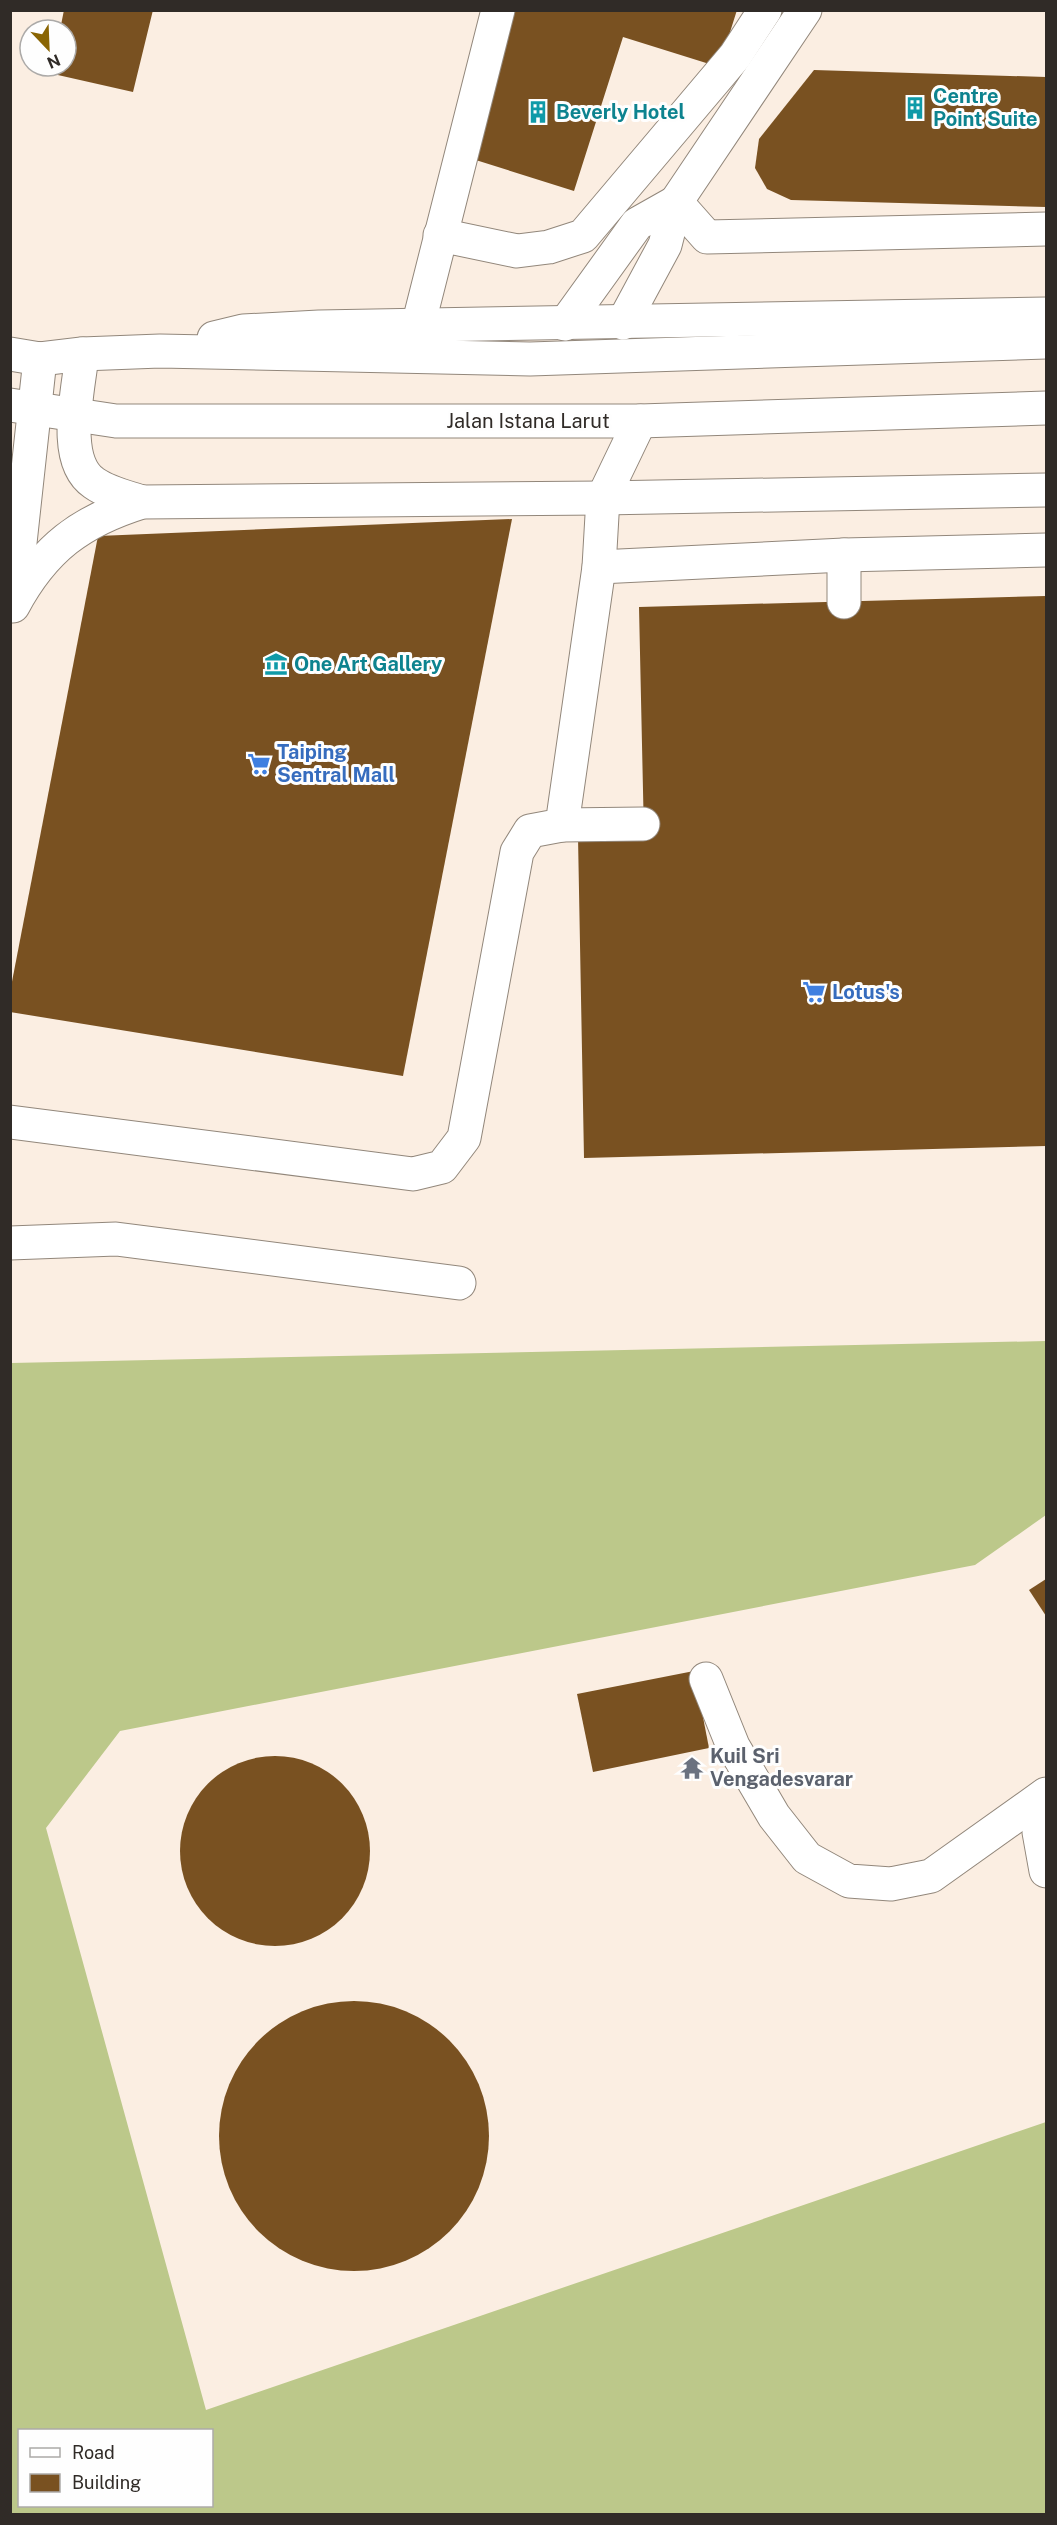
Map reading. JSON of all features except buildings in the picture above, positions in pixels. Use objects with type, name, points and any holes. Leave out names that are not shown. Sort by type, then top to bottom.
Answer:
[{"type":"main road","points":[[418,326],[498,10]]},
{"type":"main road","points":[[440,235],[517,251],[549,247],[583,236],[735,56],[765,10]]},
{"type":"main road","points":[[623,322],[665,245],[676,202],[805,10]]},
{"type":"main road","points":[[676,202],[707,237],[1047,229]]},
{"type":"main road","points":[[565,324],[637,224],[676,202]]},
{"type":"main road","points":[[160,351],[243,331],[1047,314]]},
{"type":"main road","points":[[12,613],[25,357],[160,351],[530,359],[1047,342]]},
{"type":"main road","points":[[82,354],[73,442],[75,459],[92,482],[142,502]]},
{"type":"main road","name":"Jalan Istana Larut","points":[[22,407],[116,422],[640,421],[1047,408]]},
{"type":"main road","points":[[562,825],[599,567],[603,498],[640,421]]},
{"type":"main road","points":[[12,613],[30,575],[55,548],[77,530],[109,512],[142,502],[603,498],[1047,490]]},
{"type":"main road","points":[[599,567],[844,555],[1047,550]]},
{"type":"main road","points":[[844,555],[844,602]]},
{"type":"main road","points":[[10,1122],[413,1174],[442,1167],[464,1138],[516,852],[530,831],[562,825],[644,824]]},
{"type":"main road","points":[[10,1243],[116,1239],[459,1283]]},
{"type":"main road","points":[[706,1679],[746,1773],[774,1816],[807,1858],[849,1881],[891,1884],[931,1876],[1046,1795]]},
{"type":"main road","points":[[1046,1795],[1039,1832],[1047,1871]]},
{"type":"green space","points":[[1046,1341],[1046,1515],[975,1565],[120,1731],[46,1828],[206,2410],[1046,2122],[1046,2514],[11,2514],[11,1363]]},
{"type":"place","name":"Centre Point Suite","points":[[915,108]]},
{"type":"place","name":"Beverly Hotel","points":[[538,112]]},
{"type":"place","name":"One Art Gallery","points":[[276,664]]},
{"type":"place","name":"Taiping Sentral Mall","points":[[259,764]]},
{"type":"place","name":"Lotus's","points":[[814,992]]},
{"type":"place","name":"Kuil Sri Vengadesvarar","points":[[692,1768]]}]
